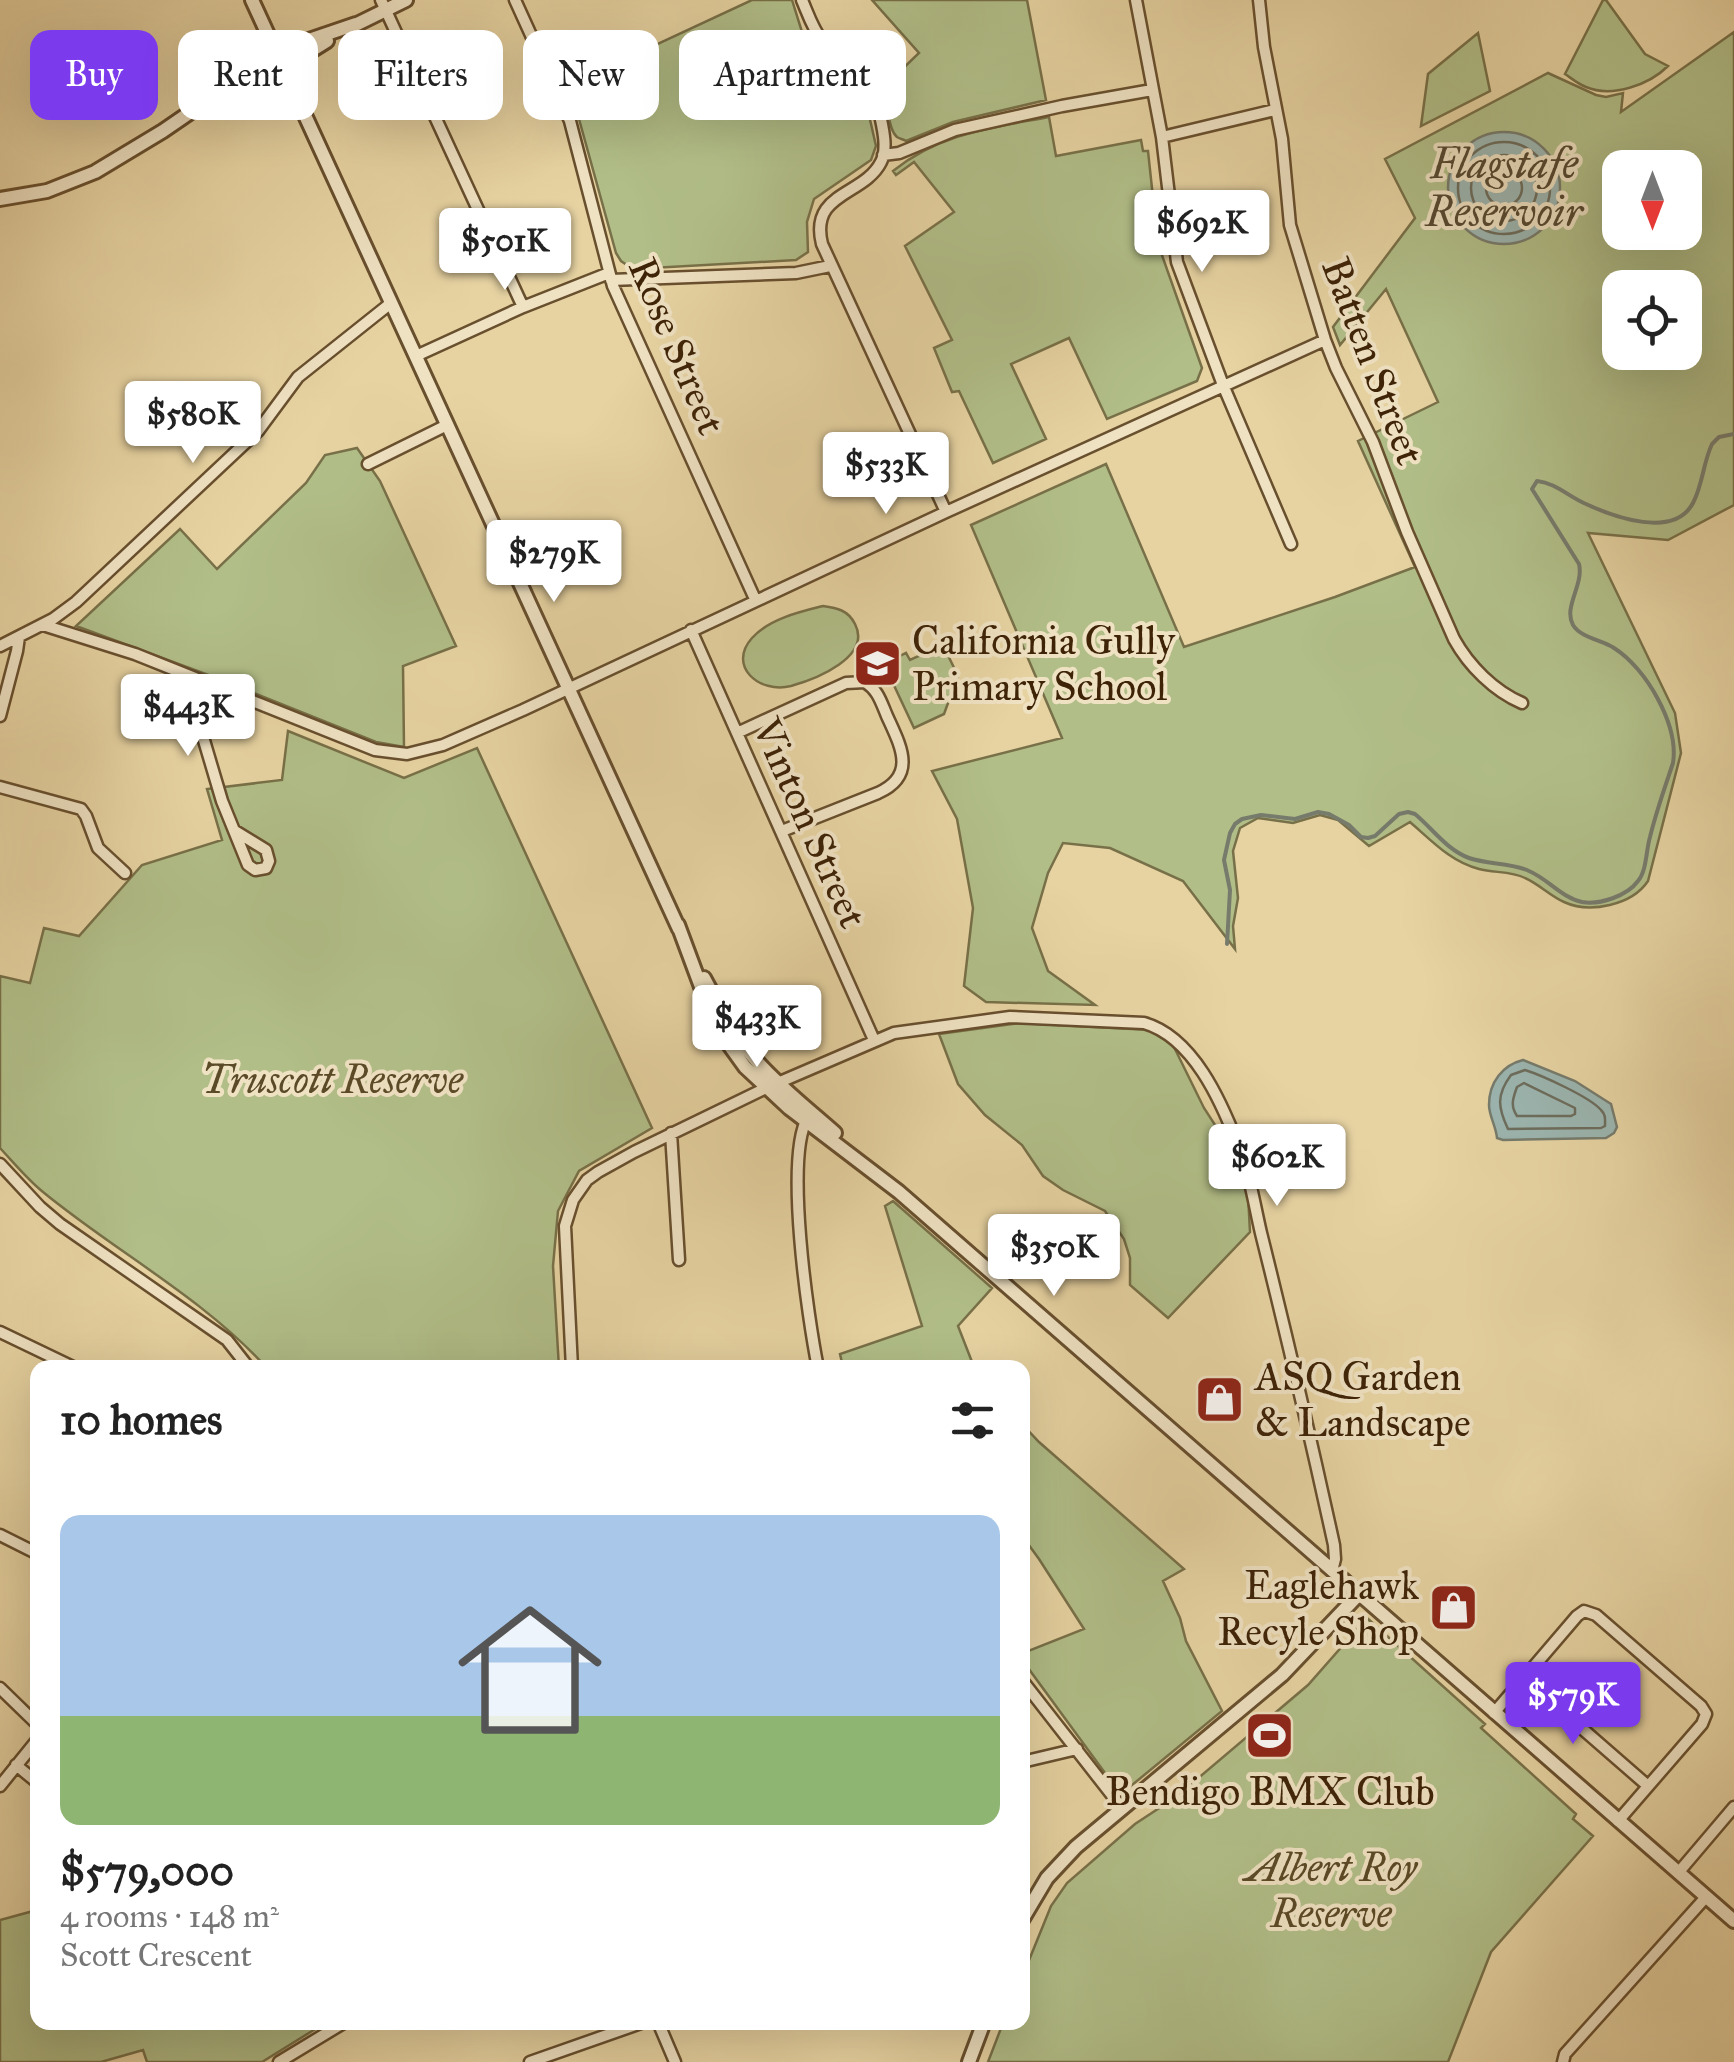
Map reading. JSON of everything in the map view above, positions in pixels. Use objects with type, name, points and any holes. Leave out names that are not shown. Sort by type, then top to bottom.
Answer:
[{"type":"street","points":[[252,0],[266,30]]},
{"type":"street","points":[[318,47],[384,5],[406,0]]},
{"type":"street","name":"Rose Street","points":[[515,0],[570,121],[610,277],[755,599]]},
{"type":"street","points":[[802,0],[819,38],[854,72],[875,101],[883,130],[883,155],[875,170],[832,202],[822,216],[820,239],[946,512]]},
{"type":"street","points":[[1136,0],[1162,137],[1177,262],[1291,544]]},
{"type":"street","name":"Batten Street","points":[[1259,0],[1282,139],[1290,225],[1325,340],[1373,442],[1454,640],[1492,684],[1522,703]]},
{"type":"street","points":[[384,5],[523,307]]},
{"type":"street","points":[[318,37],[356,24]]},
{"type":"street","points":[[883,155],[899,153],[972,126],[1152,90]]},
{"type":"street","points":[[1162,137],[1275,110]]},
{"type":"street","points":[[0,200],[47,190],[95,172],[178,120]]},
{"type":"street","points":[[308,120],[678,925],[715,1022],[735,1054],[900,1192],[1734,1921]]},
{"type":"street","points":[[416,356],[523,307],[610,277],[796,273],[830,266]]},
{"type":"street","points":[[0,646],[64,612],[95,586],[242,447],[298,378],[391,303]]},
{"type":"street","points":[[43,625],[121,649],[375,750],[417,753],[443,745],[1325,340]]},
{"type":"street","points":[[368,464],[447,425]]},
{"type":"street","name":"Vinton Street","points":[[691,630],[874,1040]]},
{"type":"street","points":[[0,716],[18,651],[18,637]]},
{"type":"street","points":[[196,678],[193,693],[198,721],[235,831]]},
{"type":"street","points":[[737,733],[852,682],[865,682],[877,693],[903,754],[895,781],[878,793],[782,831]]},
{"type":"street","points":[[0,787],[81,809],[98,848],[125,873]]},
{"type":"street","points":[[571,1360],[565,1226],[573,1200],[598,1172],[772,1085],[874,1040],[910,1030],[1010,1017],[1156,1026],[1178,1041],[1200,1070],[1246,1168],[1326,1507],[1335,1555],[1332,1570]]},
{"type":"street","points":[[808,1116],[799,1148],[798,1190],[817,1360]]},
{"type":"street","points":[[671,1133],[678,1260]]},
{"type":"street","points":[[0,1164],[60,1224],[226,1340],[242,1360]]},
{"type":"street","points":[[0,1332],[58,1360]]},
{"type":"street","points":[[0,1536],[30,1550]]},
{"type":"street","points":[[1030,1905],[1060,1863],[1282,1675],[1359,1594]]},
{"type":"street","points":[[1494,1713],[1578,1616],[1588,1611],[1702,1706],[1706,1714],[1702,1724],[1618,1821]]},
{"type":"street","points":[[1524,1678],[1648,1786]]},
{"type":"street","points":[[0,1688],[30,1717]]},
{"type":"street","points":[[1030,1690],[1122,1808]]},
{"type":"street","points":[[0,1786],[30,1749]]},
{"type":"street","points":[[1030,1760],[1077,1749]]},
{"type":"street","points":[[16,1766],[30,1777]]},
{"type":"street","points":[[1678,1873],[1734,1808]]},
{"type":"street","points":[[1562,2062],[1706,1897]]},
{"type":"street","points":[[279,2062],[332,2030]]},
{"type":"street","points":[[530,2062],[621,2030]]},
{"type":"street","points":[[661,2030],[675,2062]]},
{"type":"street","points":[[969,2062],[981,2030]]},
{"type":"green space","points":[[752,0],[792,0],[801,30],[687,30]]},
{"type":"green space","points":[[872,0],[1027,0],[1046,100],[953,122],[906,141],[898,138],[889,120],[906,120],[906,66],[919,53],[906,38],[906,30],[899,30]]},
{"type":"green space","points":[[1603,0],[1645,54],[1668,66],[1641,84],[1607,91],[1586,87],[1565,74]]},
{"type":"green space","points":[[1734,32],[1734,505],[1668,540],[1588,533],[1675,713],[1681,753],[1648,881],[1632,896],[1610,905],[1574,906],[1520,876],[1479,869],[1460,861],[1410,822],[1369,846],[1338,820],[1320,815],[1293,823],[1258,818],[1240,828],[1233,851],[1238,898],[1233,926],[1235,949],[1183,881],[1110,848],[1063,843],[1048,873],[1032,928],[1048,971],[1095,1005],[986,1002],[964,986],[973,908],[957,819],[932,771],[1062,738],[971,525],[1106,464],[1184,647],[1415,567],[1358,441],[1438,402],[1386,289],[1340,345],[1333,327],[1415,218],[1385,159],[1548,73],[1596,95],[1623,93],[1621,112]]},
{"type":"green space","points":[[1478,33],[1490,91],[1421,126],[1428,74]]},
{"type":"green space","points":[[679,34],[679,120],[870,120],[876,146],[871,160],[814,199],[807,222],[808,252],[796,260],[633,269],[621,261],[579,120],[659,120],[659,43]]},
{"type":"green space","points":[[1049,117],[1056,156],[1141,140],[1143,151],[1148,151],[1158,244],[1202,368],[1197,381],[1107,419],[1069,338],[1011,364],[1046,439],[993,463],[959,391],[952,392],[934,348],[952,340],[905,246],[954,212],[914,162],[896,175],[893,171],[948,140]]},
{"type":"green space","points":[[357,448],[380,481],[456,646],[403,666],[404,747],[376,742],[76,626],[180,529],[217,569],[306,483],[325,455]]},
{"type":"green space","points":[[823,606],[842,610],[855,624],[856,647],[849,656],[827,672],[791,686],[768,686],[750,676],[743,658],[745,648],[759,631],[776,621]]},
{"type":"green space","points":[[943,645],[958,676],[944,714],[914,728],[884,664],[906,653],[910,660]]},
{"type":"green space","name":"Truscott Reserve","points":[[288,731],[404,778],[477,748],[652,1128],[579,1171],[558,1211],[553,1266],[559,1360],[259,1360],[187,1297],[43,1192],[0,1148],[0,976],[30,983],[44,928],[79,936],[142,865],[222,840],[207,789],[282,780]]},
{"type":"green space","points":[[1019,1023],[1151,1030],[1173,1045],[1204,1108],[1237,1159],[1248,1195],[1250,1232],[1168,1318],[1130,1285],[1130,1258],[1124,1239],[1105,1211],[1043,1176],[1022,1145],[985,1115],[958,1084],[939,1034]]},
{"type":"green space","points":[[893,1201],[992,1288],[958,1326],[971,1360],[841,1360],[840,1354],[922,1326],[885,1206]]},
{"type":"green space","points":[[1030,1432],[1184,1569],[1163,1581],[1186,1641],[1222,1711],[1126,1790],[1116,1788],[1030,1671],[1030,1650],[1084,1629],[1030,1547]]},
{"type":"green space","name":"Albert Roy Reserve","points":[[1367,1618],[1485,1724],[1481,1728],[1576,1814],[1573,1819],[1593,1836],[1491,1952],[1448,2062],[988,2062],[1000,2030],[1030,2030],[1030,1958],[1051,1906],[1067,1883],[1308,1685]]},
{"type":"green space","points":[[30,1912],[30,2030],[314,2030],[262,2062],[147,2062],[143,2050],[101,2062],[0,2062],[0,1920]]},
{"type":"water","name":"Flagstafe Reservoir","points":[[1504,132],[1525,136],[1544,148],[1556,167],[1560,188],[1556,209],[1544,228],[1525,240],[1504,244],[1483,240],[1464,228],[1452,209],[1448,188],[1452,167],[1464,148],[1483,136]]},
{"type":"water","points":[[1523,1060],[1575,1081],[1611,1104],[1617,1127],[1614,1133],[1606,1138],[1497,1138],[1489,1109],[1494,1082],[1503,1070]]},
{"type":"waterway","points":[[1227,944],[1230,890],[1224,860],[1230,833],[1242,819],[1261,815],[1295,819],[1318,812],[1329,814],[1368,838],[1399,814],[1408,812],[1461,854],[1529,871],[1582,902],[1605,901],[1638,881],[1673,763],[1671,732],[1658,699],[1638,669],[1614,648],[1581,633],[1573,625],[1570,611],[1579,580],[1579,564],[1532,489],[1537,481],[1544,482],[1627,519],[1658,523],[1672,520],[1693,503],[1712,444],[1719,437],[1734,434]]},
{"type":"place","name":"California Gully Primary School","points":[[877,663]]},
{"type":"place","name":"ASQ Garden & Landscape","points":[[1220,1399]]},
{"type":"place","name":"Eaglehawk Recyle Shop","points":[[1454,1608]]},
{"type":"place","name":"Bendigo BMX Club","points":[[1270,1736]]}]
